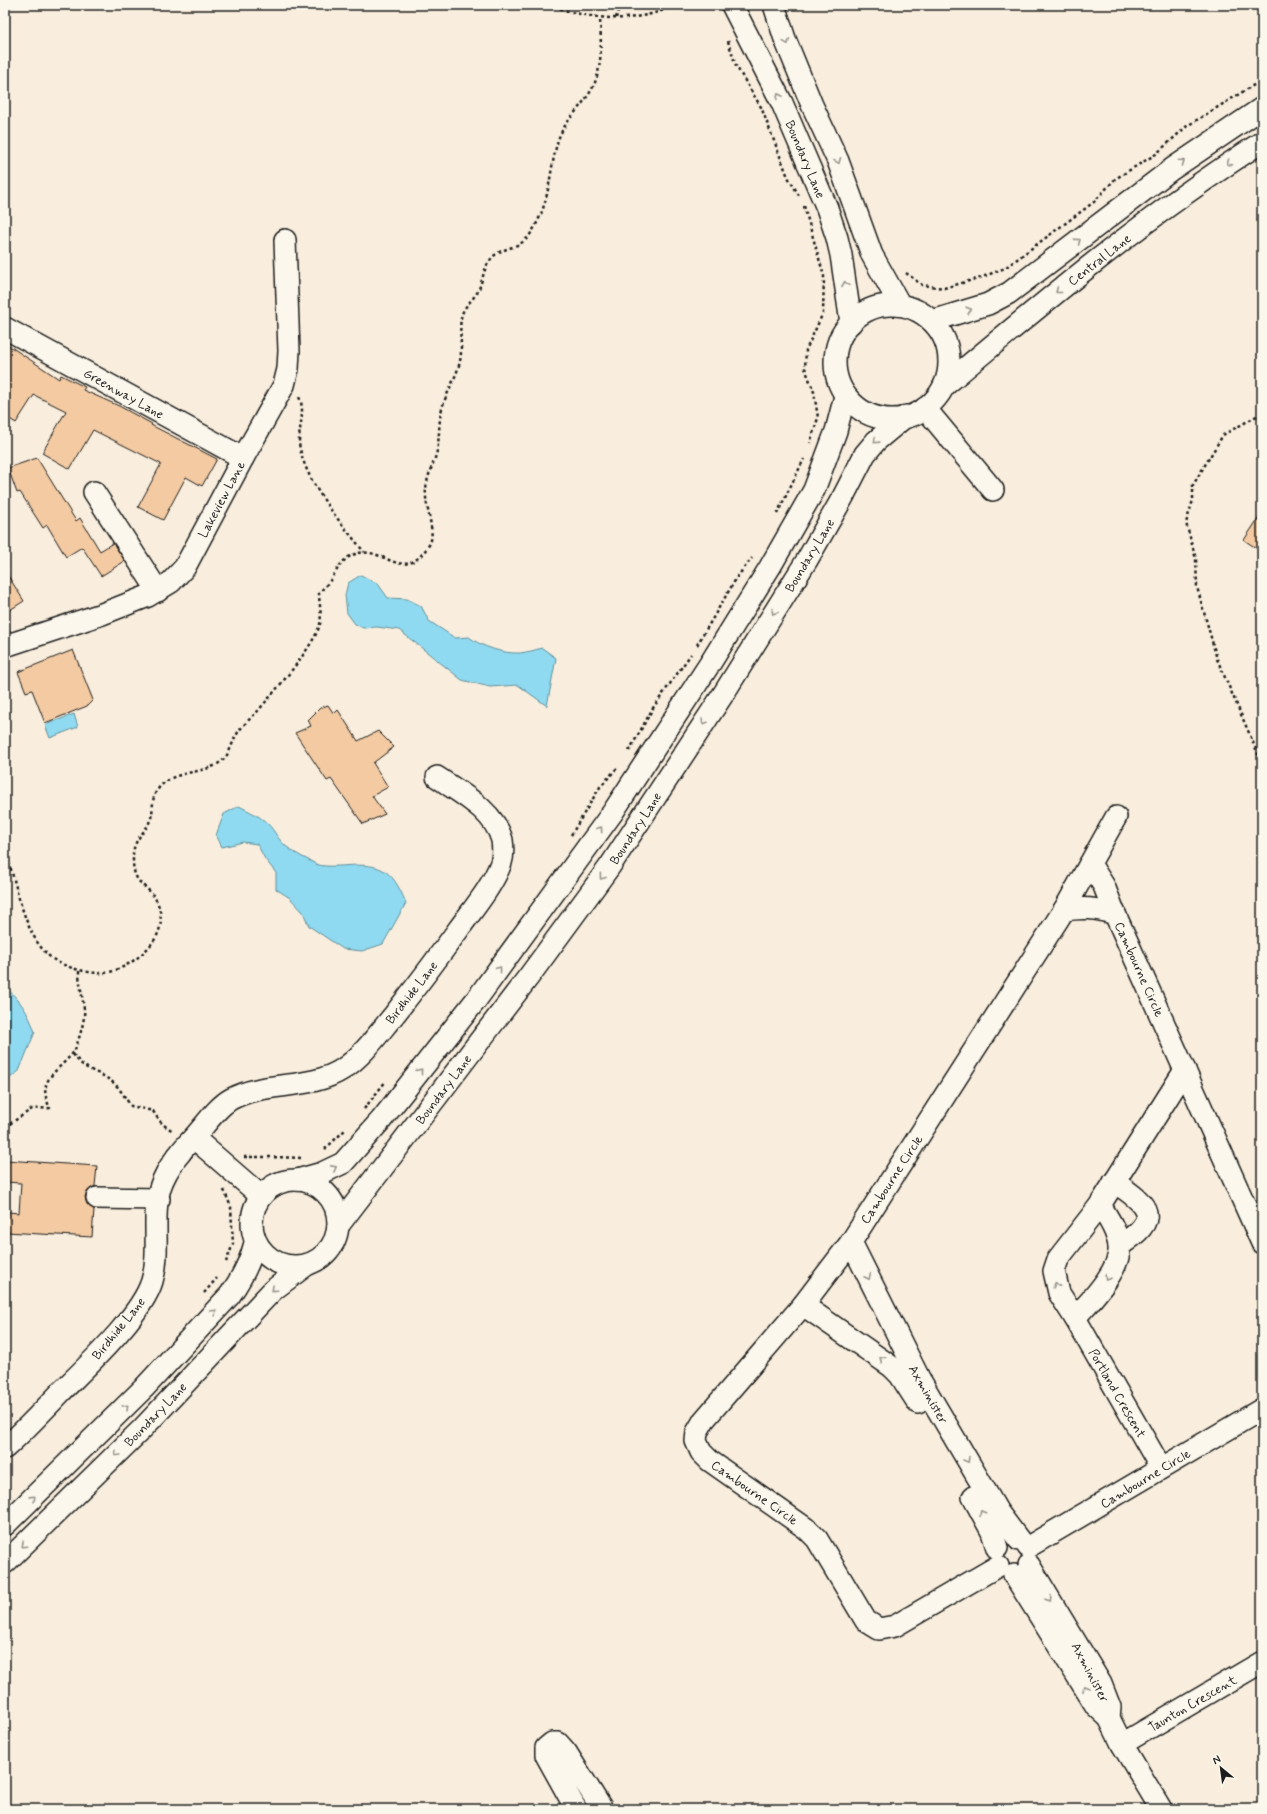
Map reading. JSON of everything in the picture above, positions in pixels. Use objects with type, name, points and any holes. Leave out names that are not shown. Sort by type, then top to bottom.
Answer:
[{"type":"street","name":"Boundary Lane","points":[[732,5],[782,103],[827,208],[839,244],[851,322]]},
{"type":"street","name":"Boundary Lane","points":[[774,5],[785,39],[812,105],[838,161],[872,255],[900,305]]},
{"type":"street","name":"Central Lane","points":[[932,320],[988,304],[1009,293],[1172,169],[1262,108]]},
{"type":"street","name":"Central Lane","points":[[944,386],[1047,300],[1143,225],[1262,142]]},
{"type":"street","name":"Lakeview Lane","points":[[5,646],[102,614],[158,590],[171,582],[185,568],[243,458],[284,385],[288,369],[289,351],[285,240]]},
{"type":"street","points":[[900,305],[917,310],[932,320],[942,334],[948,351],[949,369],[944,386],[932,402],[916,414],[897,419],[877,417],[859,409],[845,396],[837,378],[835,358],[839,339],[851,322],[865,312],[882,306],[900,305]]},
{"type":"street","name":"Greenway Lane","points":[[5,328],[243,458]]},
{"type":"street","name":"Boundary Lane","points":[[297,1180],[322,1174],[343,1163],[382,1119],[476,1000],[604,824],[711,662],[770,567],[814,490],[836,430],[845,396]]},
{"type":"street","points":[[925,408],[993,490]]},
{"type":"street","name":"Boundary Lane","points":[[338,1226],[530,975],[610,866],[724,693],[807,560],[843,497],[865,454],[876,441],[906,416]]},
{"type":"street","points":[[94,492],[158,590]]},
{"type":"street","name":"Birdhide Lane","points":[[5,1448],[108,1342],[133,1314],[145,1297],[155,1270],[159,1199],[163,1179],[180,1153],[218,1109],[233,1098],[258,1090],[307,1084],[324,1078],[342,1069],[359,1056],[409,996],[480,899],[502,861],[502,840],[496,825],[488,815],[437,776]]},
{"type":"street","points":[[1064,910],[1116,817]]},
{"type":"street","points":[[1090,864],[1104,886],[1115,914]]},
{"type":"street","name":"Cambourne Circle","points":[[1262,1243],[1115,914],[1098,909],[1082,907],[1064,910],[851,1242],[803,1305],[704,1420],[697,1432],[696,1441],[701,1452],[710,1461],[807,1529],[826,1553],[866,1621],[879,1629],[895,1626],[1262,1409]]},
{"type":"street","name":"Portland Crescent","points":[[1161,1468],[1075,1318],[1058,1293],[1054,1271],[1058,1259],[1100,1205],[1185,1070]]},
{"type":"street","points":[[194,1138],[262,1196]]},
{"type":"street","points":[[297,1180],[310,1182],[322,1189],[331,1200],[337,1212],[338,1226],[335,1239],[328,1251],[318,1260],[305,1266],[291,1267],[276,1263],[264,1255],[255,1243],[251,1228],[252,1213],[258,1200],[262,1196],[268,1188],[282,1182],[297,1180]]},
{"type":"street","points":[[1114,1182],[1136,1196],[1143,1204],[1147,1213],[1144,1225],[1135,1236],[1119,1246]]},
{"type":"street","points":[[97,1198],[159,1199]]},
{"type":"street","points":[[1075,1318],[1106,1281],[1119,1254],[1116,1234],[1100,1205]]},
{"type":"street","name":"Axminister","points":[[851,1242],[919,1378],[998,1512],[1014,1557]]},
{"type":"street","name":"Boundary Lane","points":[[5,1525],[144,1388],[230,1294],[241,1280],[248,1267],[255,1243]]},
{"type":"street","name":"Boundary Lane","points":[[5,1562],[144,1428],[267,1295],[287,1278],[305,1266]]},
{"type":"street","name":"Axminister","points":[[803,1305],[880,1358],[900,1375],[923,1410],[992,1532],[1014,1557],[1101,1684],[1110,1707],[1109,1718],[1122,1744],[1162,1809]]},
{"type":"street","name":"Taunton Crescent","points":[[1122,1744],[1262,1662]]},
{"type":"street","points":[[576,1809],[546,1755],[546,1748],[552,1743],[558,1743],[566,1752],[602,1809]]},
{"type":"path","points":[[555,5],[576,13],[600,18],[640,16],[661,11],[676,5]]},
{"type":"path","points":[[616,18],[620,5]]},
{"type":"path","points":[[284,385],[296,393],[302,404],[298,440],[302,458],[313,481],[335,514],[364,552],[396,563],[406,564],[414,561],[431,542],[431,528],[425,501],[426,490],[430,468],[437,451],[442,407],[460,363],[462,343],[461,316],[477,292],[489,261],[499,252],[524,241],[542,213],[550,186],[559,138],[567,123],[592,89],[597,76],[601,48],[600,18]]},
{"type":"path","points":[[726,36],[736,66],[761,107],[788,177],[802,200],[824,276],[822,313],[806,350],[806,368],[814,392],[818,418],[808,447]]},
{"type":"path","points":[[904,271],[907,276],[922,285],[944,288],[980,278],[1005,268],[1094,202],[1115,179],[1156,154],[1187,126],[1262,80]]},
{"type":"path","points":[[1262,413],[1223,436],[1193,485],[1193,500],[1186,523],[1196,559],[1197,587],[1217,659],[1262,763]]},
{"type":"path","points":[[774,519],[806,455]]},
{"type":"path","points":[[5,851],[26,917],[35,938],[47,955],[79,971],[103,974],[119,970],[129,964],[155,939],[161,922],[158,904],[137,879],[133,862],[134,846],[151,819],[153,800],[158,789],[174,777],[214,765],[226,756],[238,732],[257,712],[288,674],[316,634],[320,622],[319,593],[322,588],[328,583],[340,564],[349,557],[364,552]]},
{"type":"path","points":[[628,752],[653,708],[694,651],[736,577],[754,556]]},
{"type":"path","points":[[567,841],[600,787],[620,764]]},
{"type":"path","points":[[5,1127],[32,1109],[50,1108],[45,1097],[46,1084],[60,1065],[73,1054],[80,1035],[84,1011],[79,983],[79,971]]},
{"type":"path","points":[[73,1054],[78,1062],[88,1070],[111,1081],[130,1106],[153,1111],[159,1122],[165,1127],[194,1138]]},
{"type":"path","points":[[361,1113],[388,1079]]},
{"type":"path","points":[[323,1152],[350,1124]]},
{"type":"path","points":[[223,1163],[229,1157],[259,1158],[272,1156],[308,1159]]},
{"type":"water","points":[[361,575],[378,584],[388,598],[407,599],[421,606],[429,621],[455,638],[469,637],[487,647],[514,653],[529,652],[542,648],[556,658],[547,706],[518,685],[490,687],[462,680],[399,630],[377,627],[363,628],[355,624],[347,613],[345,595],[348,583]]},
{"type":"water","points":[[74,714],[78,727],[50,738],[45,725]]},
{"type":"water","points":[[239,806],[265,821],[290,850],[316,864],[322,866],[365,865],[382,870],[389,874],[395,881],[406,903],[383,944],[362,951],[343,949],[309,926],[303,912],[290,898],[276,889],[276,873],[265,859],[257,844],[243,842],[222,847],[216,835],[224,814]]},
{"type":"water","points":[[5,987],[23,1007],[30,1018],[35,1032],[19,1071],[5,1082]]},
{"type":"building","points":[[5,343],[59,379],[61,375],[85,387],[83,390],[119,406],[152,424],[151,425],[217,459],[202,486],[186,477],[163,520],[138,507],[161,464],[93,430],[70,469],[42,453],[66,411],[34,395],[16,423],[5,416]]},
{"type":"building","points":[[37,458],[76,521],[80,518],[100,551],[113,543],[125,561],[101,576],[82,547],[66,557],[47,525],[43,528],[20,492],[17,493],[8,468]]},
{"type":"building","points":[[1262,513],[1262,552],[1244,540]]},
{"type":"building","points":[[5,571],[24,601],[5,613]]},
{"type":"building","points":[[73,650],[93,700],[87,706],[45,723],[32,690],[26,692],[18,672]]},
{"type":"building","points":[[328,705],[334,714],[338,710],[358,741],[378,731],[394,747],[373,763],[388,787],[372,796],[385,814],[363,824],[331,779],[327,781],[295,733],[311,726],[308,720],[320,708]]},
{"type":"building","points":[[5,1160],[97,1166],[95,1186],[87,1192],[85,1197],[87,1204],[94,1209],[92,1237],[6,1232],[8,1212],[19,1213],[21,1183],[5,1182]]}]
